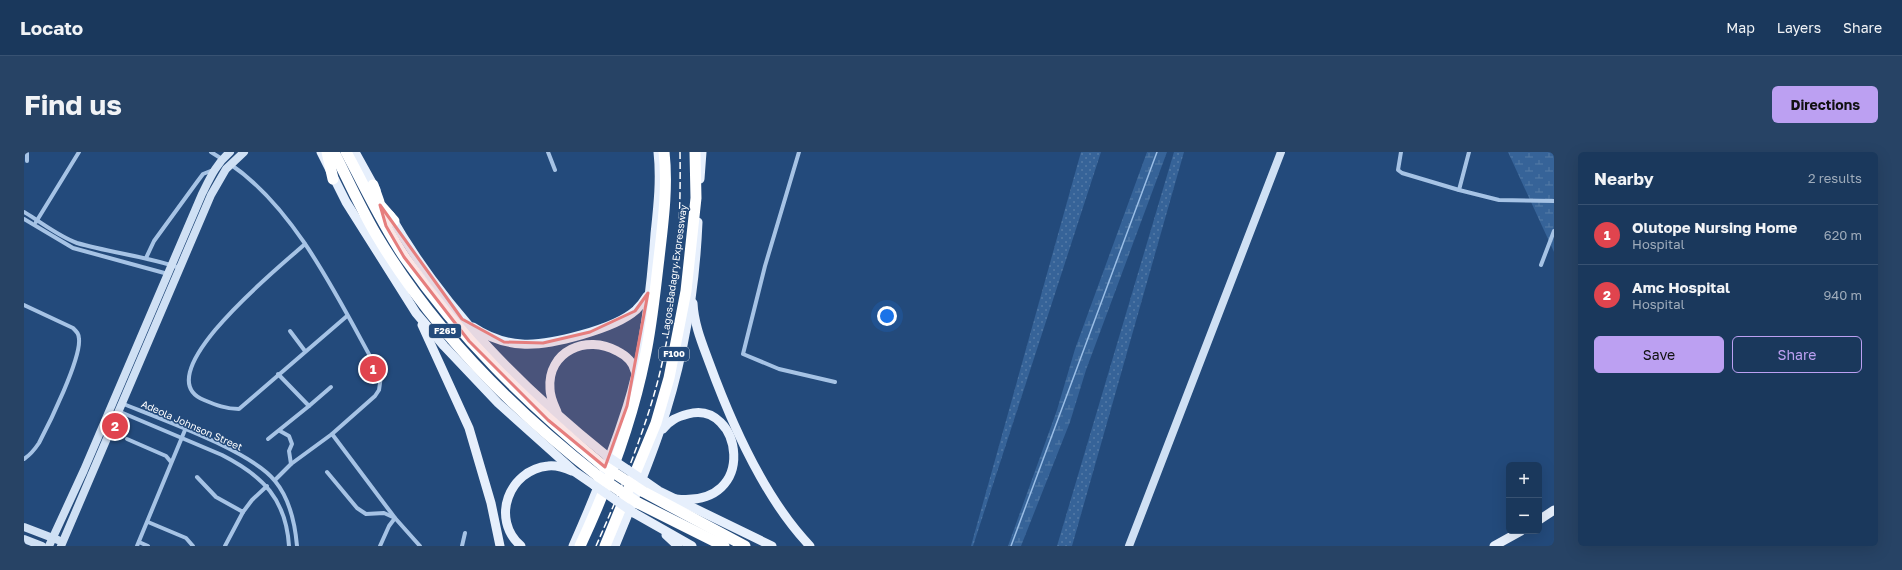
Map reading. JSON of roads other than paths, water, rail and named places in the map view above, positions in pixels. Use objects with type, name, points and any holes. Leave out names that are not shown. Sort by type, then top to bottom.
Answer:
[{"type":"highway","points":[[328,152],[333,179]]},
{"type":"highway","points":[[328,152],[344,173]]},
{"type":"highway","name":"F265","points":[[334,152],[366,216],[393,260],[435,319],[464,354],[596,480],[636,508],[724,546]]},
{"type":"highway","name":"F265","points":[[346,152],[370,187],[425,285],[469,341],[548,420],[644,487],[745,546]]},
{"type":"highway","name":"Lagos-Badagry Expressway","points":[[580,546],[621,446],[645,356],[664,224],[664,152]]},
{"type":"highway","name":"Lagos-Badagry Expressway","points":[[605,546],[656,423],[669,378],[686,291],[696,198],[695,152]]},
{"type":"highway","points":[[370,187],[390,224]]},
{"type":"main road","points":[[321,152],[333,179],[363,231],[416,313],[469,428],[490,496],[500,546]]},
{"type":"main road","points":[[355,152],[370,187]]},
{"type":"main road","points":[[573,546],[586,518],[627,406],[642,341],[654,260],[660,172],[658,152]]},
{"type":"main road","name":"Lagos-Badagry Expressway","points":[[615,546],[659,433],[682,349],[697,250],[702,152]]},
{"type":"main road","points":[[390,224],[462,319],[502,363],[605,461]]},
{"type":"main road","points":[[693,280],[695,323],[717,384],[775,502],[788,521],[810,546]]},
{"type":"main road","points":[[462,319],[488,335],[504,342],[522,344],[543,343],[590,332],[608,325],[635,311],[648,293]]},
{"type":"main road","points":[[416,313],[484,389],[575,472]]},
{"type":"main road","points":[[559,416],[551,399],[550,377],[554,366],[570,349],[589,344],[611,348],[623,354],[631,362],[635,371]]},
{"type":"main road","points":[[659,433],[669,421],[674,418],[695,412],[712,416],[723,424],[734,448],[733,466],[729,477],[721,488],[709,496],[699,499],[676,499]]},
{"type":"main road","points":[[521,546],[516,542],[509,529],[506,517],[507,502],[512,489],[519,478],[537,468],[550,465],[596,480]]},
{"type":"main road","points":[[644,487],[676,499],[772,546]]},
{"type":"main road","points":[[636,508],[678,546]]},
{"type":"main road","points":[[1542,518],[1554,510]]},
{"type":"main road","points":[[658,527],[692,546]]},
{"type":"main road","points":[[1494,546],[1516,534]]},
{"type":"street","points":[[27,152],[27,161]]},
{"type":"street","points":[[34,226],[79,152]]},
{"type":"street","points":[[211,152],[247,176],[285,216],[305,244],[381,376],[381,383],[375,396],[332,434],[291,464],[275,480]]},
{"type":"street","points":[[118,401],[171,265],[214,170],[222,159],[230,152]]},
{"type":"street","points":[[49,546],[178,272],[211,195],[221,176],[230,164],[244,152]]},
{"type":"street","points":[[548,152],[555,170]]},
{"type":"street","points":[[799,152],[765,266],[743,354],[780,369],[836,382]]},
{"type":"street","points":[[1129,546],[1281,152]]},
{"type":"street","points":[[1401,152],[1398,170],[1402,173],[1494,200],[1554,201]]},
{"type":"street","points":[[1459,190],[1469,152]]},
{"type":"street","points":[[146,258],[148,250],[162,229],[203,174],[214,170]]},
{"type":"street","points":[[24,212],[76,242],[171,265],[178,272]]},
{"type":"street","points":[[24,219],[73,248],[168,273],[178,272]]},
{"type":"street","points":[[1541,265],[1554,231]]},
{"type":"street","points":[[305,244],[239,303],[214,330],[190,370],[189,388],[193,394],[201,399],[229,409],[239,409],[305,350],[347,316]]},
{"type":"street","points":[[24,305],[73,328],[78,333],[79,340],[72,372],[38,444],[24,459]]},
{"type":"street","points":[[290,331],[305,350]]},
{"type":"street","points":[[278,374],[309,406]]},
{"type":"street","points":[[268,439],[280,431],[331,387]]},
{"type":"street","name":"Adeola Johnson Street","points":[[118,401],[239,454],[275,480],[292,513],[297,546]]},
{"type":"street","points":[[24,527],[53,537],[61,544],[114,409]]},
{"type":"street","name":"Adeola Johnson Street","points":[[114,409],[182,437],[235,462],[259,478],[275,496],[284,515],[289,546]]},
{"type":"street","points":[[148,546],[138,544],[185,430]]},
{"type":"street","points":[[280,431],[289,436],[292,444],[289,451],[291,464]]},
{"type":"street","points":[[332,434],[396,518],[420,546]]},
{"type":"street","points":[[127,440],[166,456],[171,462]]},
{"type":"street","points":[[327,472],[357,508],[366,514],[384,513],[396,518]]},
{"type":"street","points":[[198,477],[216,497],[243,512]]},
{"type":"street","points":[[225,546],[243,512],[252,500],[267,486]]},
{"type":"street","points":[[380,546],[389,526],[396,518]]},
{"type":"street","points":[[148,522],[186,538],[193,546]]},
{"type":"street","points":[[462,546],[465,533]]},
{"type":"street","points":[[24,539],[42,546]]},
{"type":"waterway","points":[[1011,546],[1157,152]]},
{"type":"railway","points":[[596,546],[637,446],[651,405],[664,355],[676,269],[680,210],[680,152]]},
{"type":"place","name":"Olutope Nursing Home","points":[[373,369]]},
{"type":"place","name":"Amc Hospital","points":[[115,426]]}]
